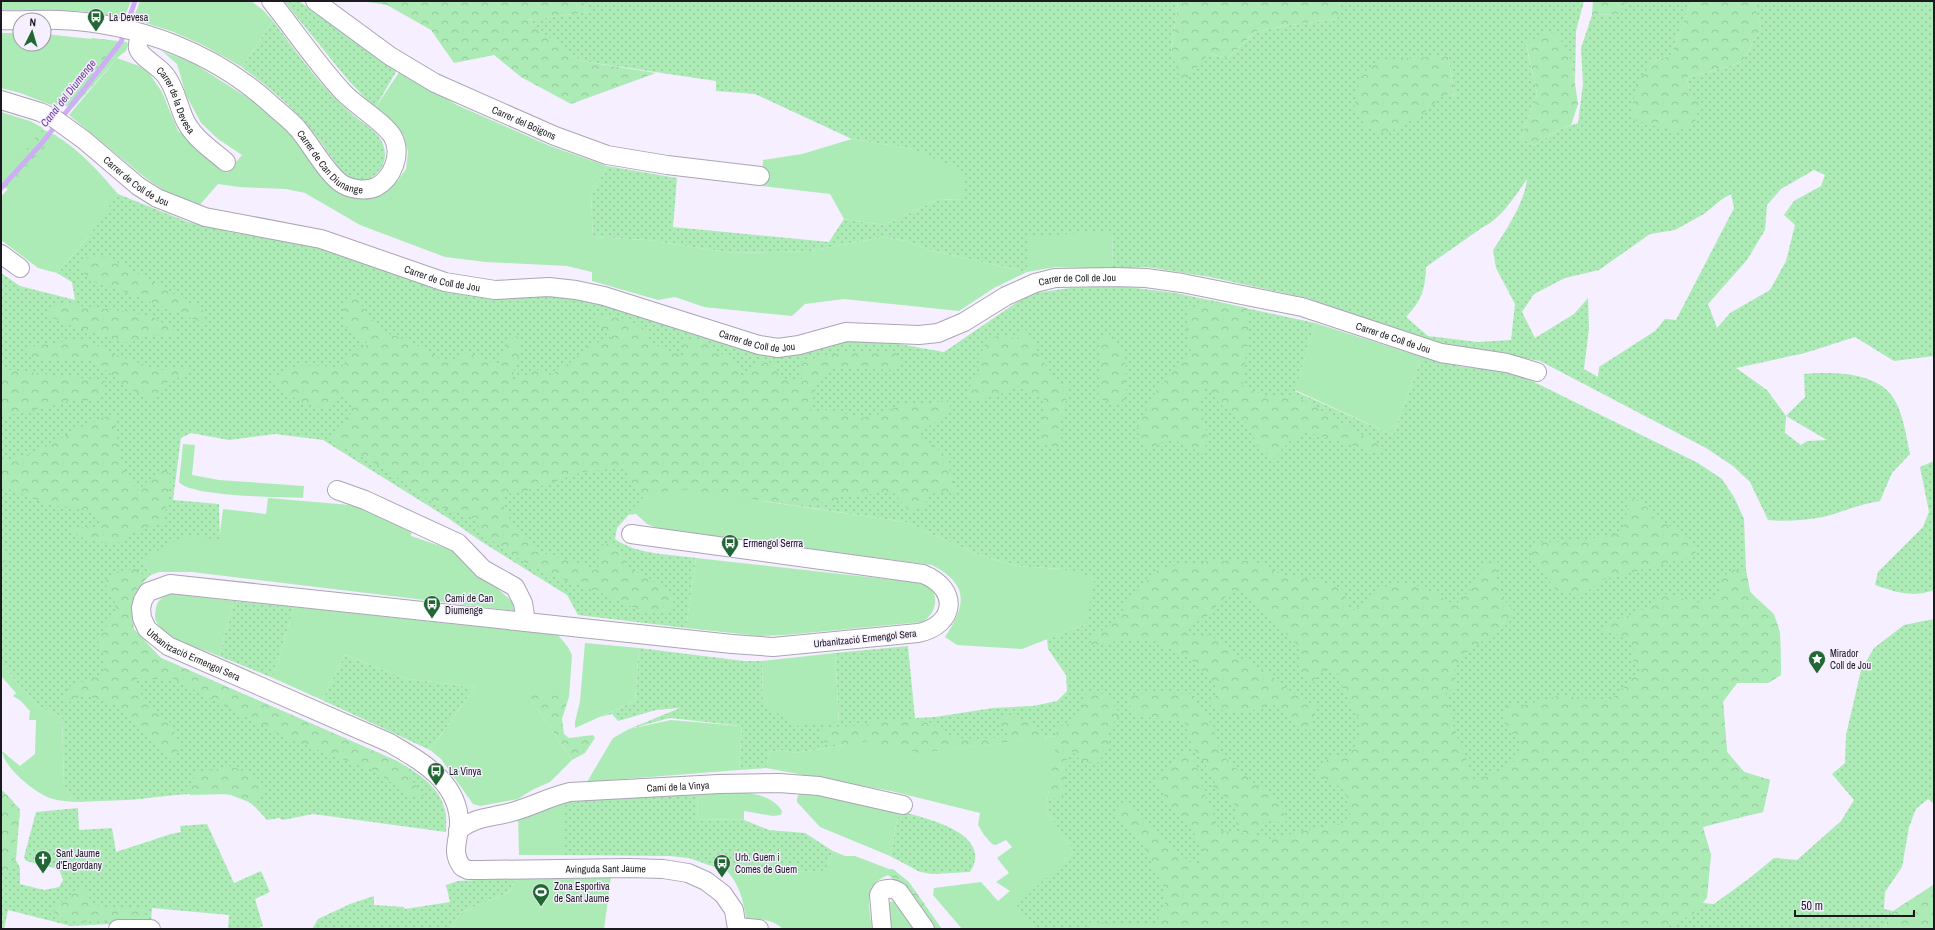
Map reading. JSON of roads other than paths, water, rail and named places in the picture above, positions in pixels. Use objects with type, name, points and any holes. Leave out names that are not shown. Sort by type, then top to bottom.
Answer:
[{"type":"street","name":"Carrer de Can Diunange","points":[[1,20],[60,20],[131,30],[160,38],[222,67],[267,100],[297,128],[332,175],[343,185],[370,190],[382,184],[392,173],[395,160],[397,149],[392,137],[383,126],[356,105],[335,83],[271,1]]},
{"type":"street","name":"Carrer del Boïgons","points":[[314,1],[390,56],[435,83],[554,136],[607,155],[667,166],[760,176]]},
{"type":"street","name":"Carrer de la Devesa","points":[[131,30],[140,53],[165,74],[171,82],[184,119],[191,130],[200,141],[226,162]]},
{"type":"street","name":"Carrer de Coll de Jou","points":[[1,100],[40,112],[58,121],[138,186],[157,198],[205,217],[321,239],[445,282],[495,290],[549,287],[576,290],[604,296],[726,335],[778,348],[799,346],[846,332],[919,335],[938,333],[952,328],[1006,296],[1035,283],[1055,278],[1116,277],[1182,283],[1281,302],[1302,307],[1441,353],[1507,363],[1537,372]]},
{"type":"street","points":[[1,254],[20,268]]},
{"type":"street","points":[[337,490],[365,500],[458,543],[483,569],[515,587],[523,603],[526,622]]},
{"type":"street","name":"Urbanització Ermengol Sera","points":[[455,851],[458,830],[458,804],[436,774],[420,760],[390,744],[168,646],[147,629],[142,618],[143,600],[148,592],[170,584],[739,645],[773,647],[918,633],[936,627],[943,622],[947,611],[947,594],[942,586],[933,578],[923,574],[631,534]]},
{"type":"street","name":"Camí de la Vinya","points":[[458,830],[477,819],[508,813],[552,796],[570,792],[719,784],[779,783],[819,786],[902,804]]},
{"type":"street","name":"Avinguda Sant Jaume","points":[[455,851],[459,863],[462,867],[468,870],[629,868],[663,869],[688,873],[706,881],[723,894],[734,910],[737,928]]},
{"type":"street","points":[[882,929],[879,894],[882,890],[888,888],[899,892],[925,929]]},
{"type":"street","points":[[737,928],[759,929]]},
{"type":"street","points":[[118,929],[151,929]]},
{"type":"waterway","name":"Canal del Diumenge","points":[[1,188],[42,143],[121,42],[135,1]]},
{"type":"place","name":"La Devesa","points":[[96,32]]},
{"type":"place","name":"Ermengol Serrra","points":[[730,558]]},
{"type":"place","name":"Camí de Can Diumenge","points":[[432,619]]},
{"type":"place","name":"Mirador Coll de Jou","points":[[1817,674]]},
{"type":"place","name":"La Vinya","points":[[436,786]]},
{"type":"place","name":"Sant Jaume d'Engordany","points":[[43,874]]},
{"type":"place","name":"Urb. Guem i Comes de Guem","points":[[722,878]]},
{"type":"place","name":"Zona Esportiva de Sant Jaume","points":[[541,907]]}]
